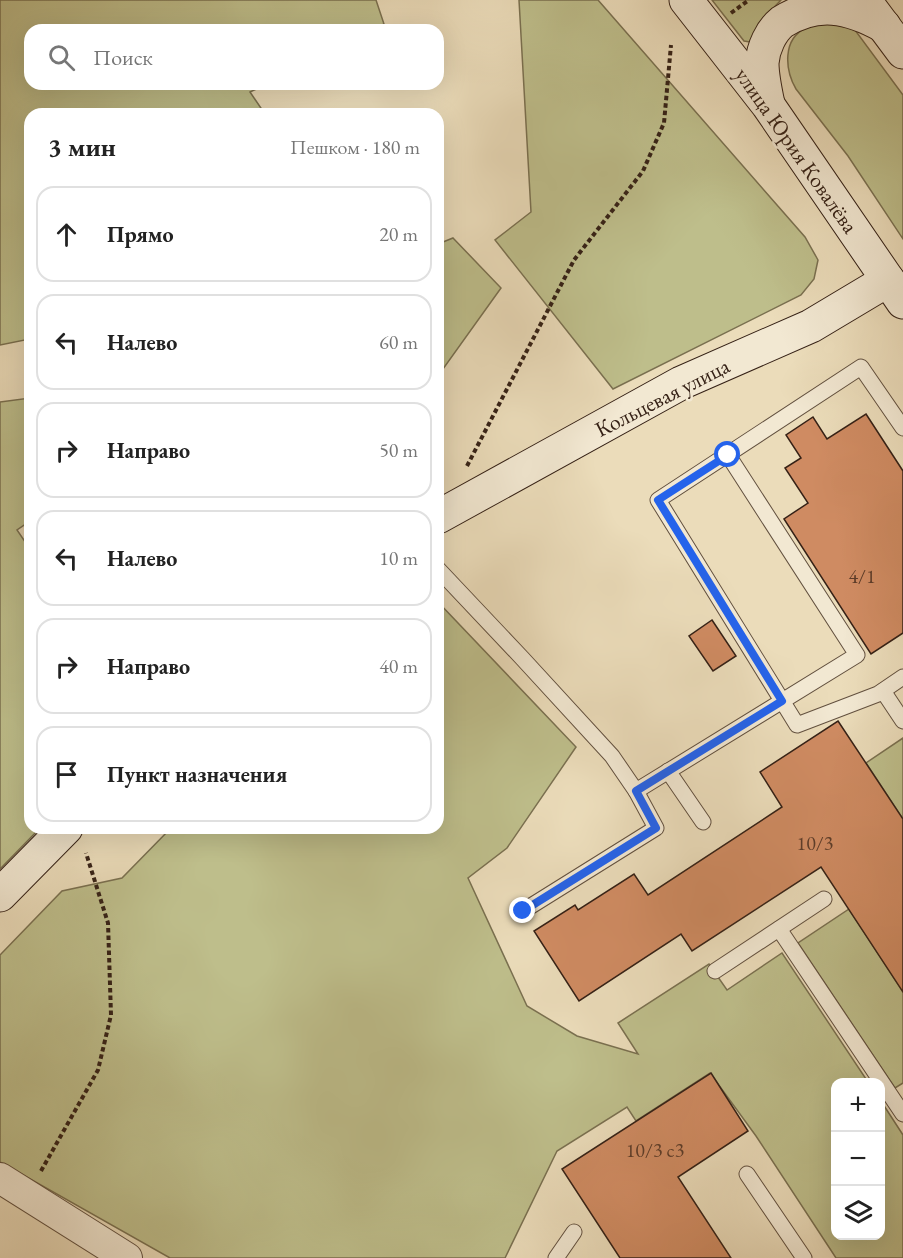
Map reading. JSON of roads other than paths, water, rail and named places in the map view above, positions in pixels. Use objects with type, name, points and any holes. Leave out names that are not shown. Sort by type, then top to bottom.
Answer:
[{"type":"street","name":"улица Юрия Ковалёва","points":[[686,0],[768,105],[896,291]]},
{"type":"street","points":[[768,105],[762,60],[769,38],[778,26],[792,14],[811,6],[829,5],[860,13],[874,13],[903,52]]},
{"type":"street","name":"Кольцевая улица","points":[[444,514],[681,383],[896,291]]},
{"type":"street","points":[[0,895],[60,834]]},
{"type":"street","points":[[8,1187],[127,1258]]},
{"type":"lane","points":[[903,428],[861,368],[658,500],[797,725],[883,691],[903,677]]},
{"type":"lane","points":[[636,791],[857,655],[728,455]]},
{"type":"lane","points":[[444,575],[604,748],[636,791],[656,828],[523,911]]},
{"type":"lane","points":[[883,691],[903,721]]},
{"type":"lane","points":[[668,771],[703,822]]},
{"type":"lane","points":[[715,971],[824,899]]},
{"type":"lane","points":[[779,929],[903,1114]]},
{"type":"lane","points":[[747,1174],[804,1258]]},
{"type":"lane","points":[[556,1258],[574,1232]]}]
